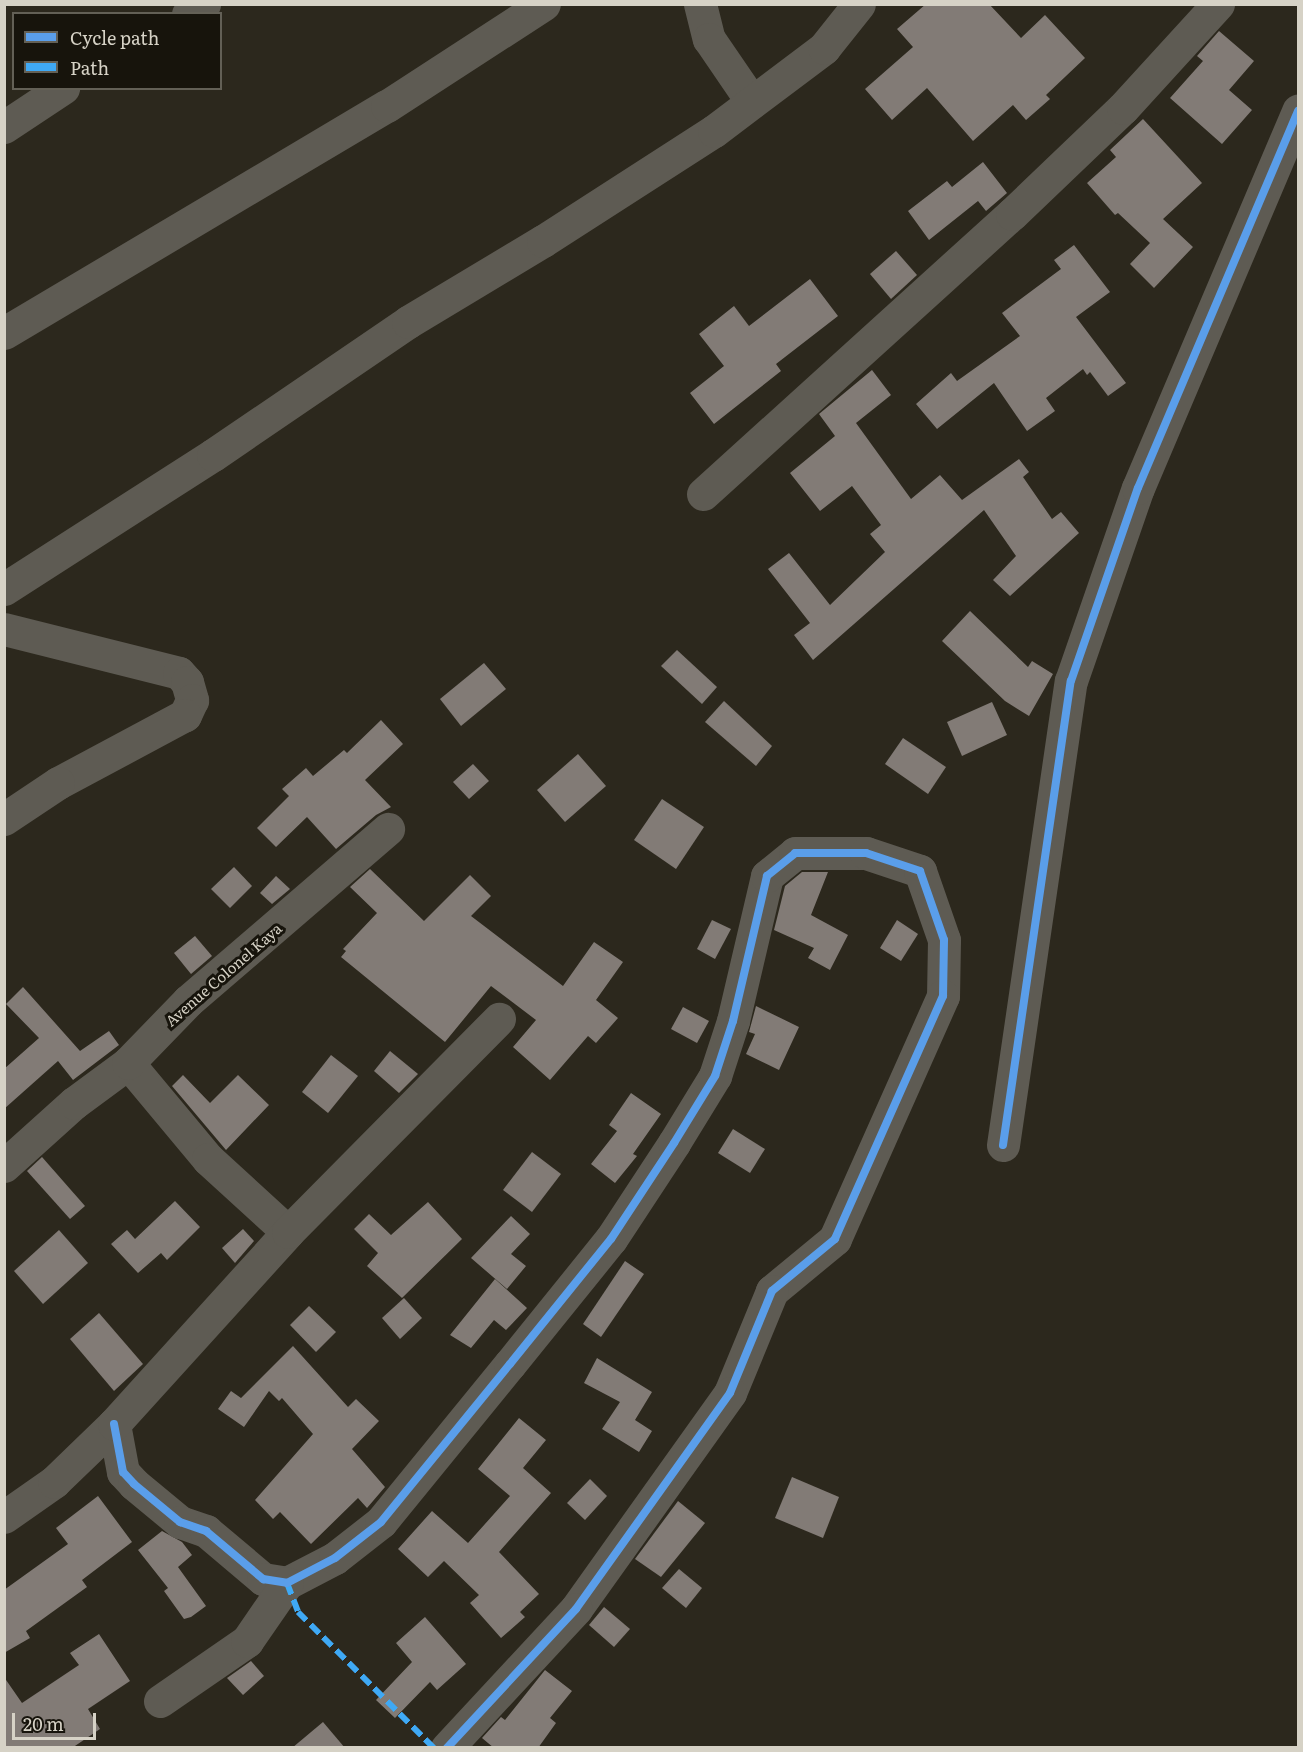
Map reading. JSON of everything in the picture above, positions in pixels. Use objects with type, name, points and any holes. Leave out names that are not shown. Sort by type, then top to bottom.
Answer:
[{"type":"street","points":[[191,12],[204,4]]},
{"type":"street","points":[[4,333],[387,106],[544,4]]},
{"type":"street","points":[[700,4],[709,39],[752,102]]},
{"type":"street","points":[[4,589],[213,456],[408,322],[543,242],[752,102],[824,48],[859,4]]},
{"type":"street","points":[[703,494],[1012,214],[1123,108],[1218,4]]},
{"type":"street","points":[[4,127],[60,90]]},
{"type":"street","points":[[1003,1145],[1071,681],[1138,488],[1299,111]]},
{"type":"street","points":[[4,629],[164,667],[178,673],[187,682],[192,700],[185,716],[58,783],[4,819]]},
{"type":"street","name":"Avenue Colonel Kaya","points":[[4,1166],[74,1103],[128,1063],[188,1002],[388,829]]},
{"type":"street","points":[[160,1701],[247,1641],[287,1583],[335,1558],[381,1522],[611,1239],[715,1076],[733,1021],[767,876],[795,853],[866,853],[920,871],[944,940],[943,996],[835,1239],[772,1291],[730,1393],[576,1609],[447,1748]]},
{"type":"street","points":[[4,1517],[54,1482],[114,1424],[288,1232],[499,1019]]},
{"type":"street","points":[[128,1063],[208,1159],[288,1232]]},
{"type":"street","points":[[114,1424],[123,1472],[159,1508],[180,1522],[206,1531],[263,1579],[287,1583]]},
{"type":"building","points":[[926,4],[989,4],[1021,38],[1045,15],[1085,58],[1046,95],[1050,99],[1026,120],[1013,105],[973,141],[927,88],[892,120],[865,89],[913,47],[897,29]]},
{"type":"building","points":[[1219,31],[1254,61],[1229,90],[1252,110],[1222,144],[1170,98],[1203,61],[1197,56]]},
{"type":"building","points":[[1143,119],[1202,183],[1163,219],[1193,247],[1154,288],[1130,264],[1150,243],[1118,213],[1115,215],[1087,183],[1116,157],[1110,150]]},
{"type":"building","points":[[983,162],[1007,193],[986,211],[978,201],[929,240],[908,211],[947,181],[952,187]]},
{"type":"building","points":[[1074,245],[1110,292],[1076,317],[1126,383],[1108,396],[1090,372],[1087,375],[1083,369],[1046,398],[1055,411],[1027,431],[994,383],[937,429],[916,404],[951,373],[957,381],[1020,336],[1002,313],[1061,269],[1054,260]]},
{"type":"building","points":[[896,251],[917,275],[891,299],[870,274]]},
{"type":"building","points":[[810,279],[838,316],[776,364],[781,371],[714,424],[690,393],[724,366],[699,334],[734,306],[749,326]]},
{"type":"building","points":[[872,370],[891,395],[856,423],[911,499],[940,475],[962,500],[1019,459],[1029,472],[1023,477],[1052,519],[1061,512],[1079,533],[1010,596],[993,580],[1016,556],[984,510],[813,660],[794,635],[810,623],[768,569],[789,553],[830,605],[885,552],[870,534],[881,525],[852,486],[820,511],[790,473],[835,436],[819,414]]},
{"type":"building","points":[[970,611],[1028,667],[1032,661],[1053,674],[1029,716],[1005,701],[942,641]]},
{"type":"building","points":[[677,650],[717,687],[702,704],[661,666]]},
{"type":"building","points":[[484,663],[506,689],[461,726],[440,699]]},
{"type":"building","points":[[724,701],[772,746],[756,766],[705,722]]},
{"type":"building","points":[[992,702],[1007,735],[962,756],[947,722]]},
{"type":"building","points":[[381,720],[403,744],[365,780],[391,807],[376,815],[336,849],[307,817],[276,847],[257,828],[289,796],[282,789],[306,768],[313,776],[344,750],[347,753]]},
{"type":"building","points":[[903,738],[946,767],[928,794],[885,764]]},
{"type":"building","points":[[578,754],[606,786],[565,822],[537,790]]},
{"type":"building","points":[[473,764],[489,781],[469,799],[453,782]]},
{"type":"building","points":[[662,799],[704,827],[676,869],[634,840]]},
{"type":"building","points":[[234,867],[252,886],[230,908],[211,889]]},
{"type":"building","points":[[370,869],[424,921],[470,875],[491,896],[471,916],[563,986],[594,942],[623,962],[596,1000],[618,1018],[596,1043],[588,1036],[550,1080],[513,1047],[536,1020],[491,986],[445,1042],[341,957],[346,951],[343,949],[377,913],[350,887]]},
{"type":"building","points":[[802,872],[828,872],[811,915],[848,935],[830,970],[808,958],[814,948],[774,930],[785,886]]},
{"type":"building","points":[[276,876],[290,889],[272,904],[260,893]]},
{"type":"building","points":[[712,920],[731,929],[715,959],[697,949]]},
{"type":"building","points":[[897,920],[918,934],[901,961],[880,948]]},
{"type":"building","points":[[195,936],[212,956],[191,974],[174,953]]},
{"type":"building","points":[[23,987],[80,1051],[109,1031],[119,1045],[73,1080],[58,1061],[4,1109],[4,1069],[39,1038],[6,1004]]},
{"type":"building","points":[[756,1006],[799,1027],[779,1070],[746,1054],[755,1034],[749,1032]]},
{"type":"building","points":[[683,1007],[709,1021],[697,1043],[671,1029]]},
{"type":"building","points":[[390,1051],[418,1074],[399,1093],[374,1071]]},
{"type":"building","points":[[331,1055],[358,1076],[328,1113],[302,1092]]},
{"type":"building","points":[[183,1075],[210,1103],[238,1075],[269,1105],[226,1150],[172,1086]]},
{"type":"building","points":[[631,1093],[661,1114],[633,1154],[637,1156],[615,1183],[591,1164],[617,1131],[609,1125]]},
{"type":"building","points":[[733,1129],[765,1149],[750,1173],[718,1153]]},
{"type":"building","points":[[532,1152],[561,1174],[532,1212],[503,1190]]},
{"type":"building","points":[[42,1157],[85,1206],[70,1219],[27,1171]]},
{"type":"building","points":[[175,1201],[200,1227],[167,1260],[161,1253],[138,1273],[111,1244],[127,1230],[135,1239]]},
{"type":"building","points":[[428,1202],[462,1239],[402,1298],[367,1266],[378,1253],[354,1229],[369,1214],[391,1235]]},
{"type":"building","points":[[511,1216],[530,1234],[511,1254],[526,1266],[507,1289],[471,1258]]},
{"type":"building","points":[[243,1229],[254,1241],[235,1263],[222,1248]]},
{"type":"building","points":[[59,1230],[88,1263],[43,1304],[14,1271]]},
{"type":"building","points":[[625,1261],[644,1274],[601,1337],[583,1324]]},
{"type":"building","points":[[495,1279],[527,1308],[506,1330],[494,1320],[471,1348],[450,1335]]},
{"type":"building","points":[[404,1298],[422,1318],[400,1339],[382,1318]]},
{"type":"building","points":[[309,1306],[336,1332],[316,1352],[290,1325]]},
{"type":"building","points":[[99,1313],[143,1364],[114,1391],[70,1339]]},
{"type":"building","points":[[293,1346],[348,1407],[356,1399],[379,1421],[352,1449],[385,1487],[367,1508],[358,1498],[311,1544],[280,1512],[273,1519],[255,1500],[313,1434],[282,1398],[279,1401],[269,1391],[244,1427],[218,1409],[231,1391],[241,1398]]},
{"type":"building","points":[[597,1358],[652,1392],[635,1420],[652,1431],[639,1452],[602,1429],[620,1402],[584,1383]]},
{"type":"building","points":[[519,1418],[546,1440],[523,1468],[551,1493],[499,1552],[539,1594],[520,1612],[525,1617],[501,1638],[470,1603],[479,1595],[444,1561],[428,1577],[398,1549],[432,1511],[468,1543],[510,1496],[478,1469]]},
{"type":"building","points":[[792,1477],[839,1497],[823,1538],[775,1518]]},
{"type":"building","points":[[590,1479],[607,1496],[585,1520],[567,1503]]},
{"type":"building","points":[[98,1496],[132,1542],[82,1580],[87,1587],[26,1631],[30,1638],[4,1653],[4,1590],[68,1544],[56,1528]]},
{"type":"building","points":[[678,1501],[705,1523],[661,1577],[635,1559]]},
{"type":"building","points":[[162,1531],[182,1542],[192,1555],[178,1567],[206,1606],[191,1617],[184,1619],[164,1591],[168,1588],[138,1550]]},
{"type":"building","points":[[679,1569],[702,1588],[686,1608],[662,1588]]},
{"type":"building","points":[[604,1607],[630,1629],[614,1647],[589,1625]]},
{"type":"building","points":[[425,1617],[466,1664],[437,1690],[430,1682],[395,1718],[376,1700],[412,1662],[396,1643]]},
{"type":"building","points":[[99,1634],[130,1681],[88,1709],[100,1729],[72,1748],[4,1748],[4,1677],[22,1703],[79,1665],[70,1653]]},
{"type":"building","points":[[251,1661],[264,1676],[243,1695],[227,1678]]},
{"type":"building","points":[[545,1670],[572,1691],[550,1718],[556,1723],[538,1748],[494,1748],[482,1738],[501,1717],[505,1720]]},
{"type":"building","points":[[323,1722],[345,1748],[292,1748]]},
{"type":"marked path","points":[[287,1583],[298,1612],[434,1748]]},
{"type":"cycle path","points":[[1003,1145],[1071,681],[1138,488],[1298,111]]},
{"type":"cycle path","points":[[114,1424],[123,1472],[134,1484],[180,1522],[206,1531],[263,1579],[287,1583],[335,1558],[381,1522],[611,1239],[674,1143],[715,1076],[733,1021],[767,876],[795,853],[866,853],[920,871],[944,940],[943,996],[835,1239],[772,1291],[730,1393],[576,1609],[447,1748]]}]
